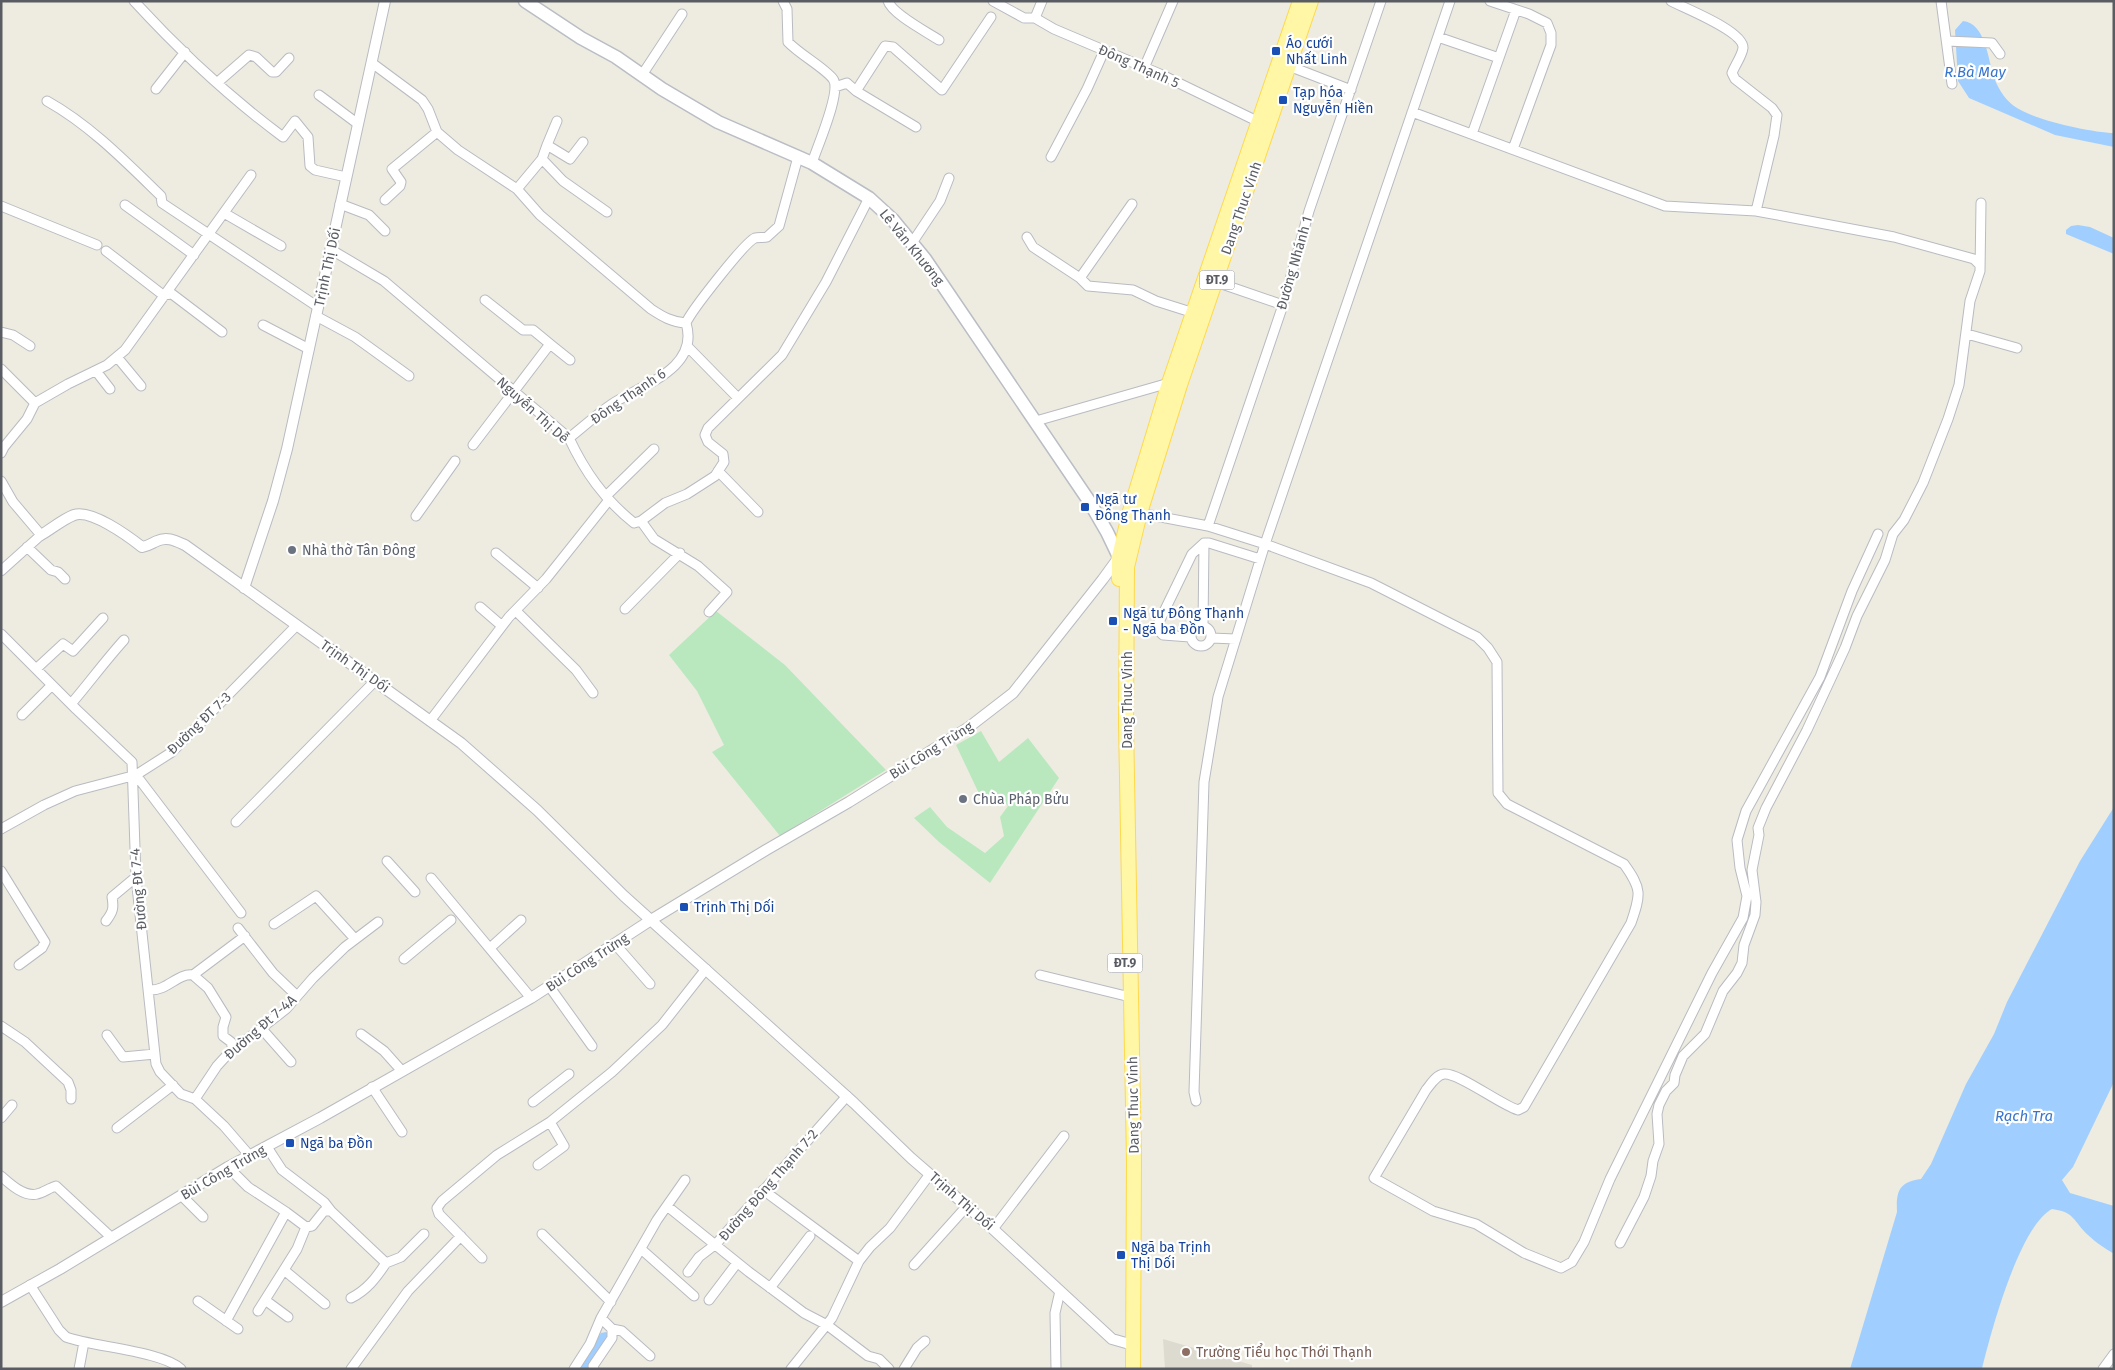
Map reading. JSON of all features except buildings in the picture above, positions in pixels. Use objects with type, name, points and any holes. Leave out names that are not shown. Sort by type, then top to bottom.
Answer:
[{"type":"main road","name":"Lê Văn Khương","points":[[525,1],[580,38],[616,57],[718,122],[812,163],[870,198],[893,220],[912,244],[1036,421],[1089,501],[1124,559]]},
{"type":"main road","name":"Dang Thuc Vinh","points":[[1133,1369],[1129,1344],[1124,559],[1130,511],[1169,383],[1300,1]]},
{"type":"main road","name":"Dang Thuc Vinh","points":[[1125,1369],[1129,1344],[1134,1161],[1126,723],[1127,567],[1124,559],[1311,1]]},
{"type":"street","points":[[134,1],[185,52],[257,118],[283,137],[295,120],[308,137],[310,166],[315,170],[346,177]]},
{"type":"street","name":"Trịnh Thị Dối","points":[[244,588],[273,501],[287,449],[385,1]]},
{"type":"street","points":[[783,1],[787,9],[788,42],[833,79],[835,87],[834,99],[812,163]]},
{"type":"street","points":[[888,1],[889,6],[899,14],[939,40]]},
{"type":"street","name":"Đông Thạnh 5","points":[[993,1],[1024,18],[1035,18],[1054,29],[1144,68],[1259,122]]},
{"type":"street","points":[[1035,18],[1042,1]]},
{"type":"street","points":[[1144,68],[1173,1]]},
{"type":"street","name":"Đường Nhánh 1","points":[[1208,526],[1283,305],[1309,211],[1381,1]]},
{"type":"street","points":[[1196,1101],[1194,1092],[1204,782],[1218,697],[1265,544],[1450,1]]},
{"type":"street","points":[[1490,1],[1529,14],[1547,23],[1551,33],[1549,51],[1513,149]]},
{"type":"street","points":[[1670,1],[1714,22],[1737,37],[1743,49],[1732,73],[1735,79],[1772,108],[1777,115],[1774,136],[1756,211]]},
{"type":"street","points":[[1941,1],[1950,41],[1952,84]]},
{"type":"street","points":[[1472,134],[1516,10]]},
{"type":"street","points":[[642,75],[682,14]]},
{"type":"street","points":[[856,91],[885,46],[893,47],[942,90],[991,17]]},
{"type":"street","points":[[1438,37],[1499,58]]},
{"type":"street","points":[[1950,41],[1992,43],[2000,54]]},
{"type":"street","points":[[1051,157],[1087,89],[1104,51]]},
{"type":"street","points":[[156,89],[185,52]]},
{"type":"street","points":[[218,82],[249,55],[256,57],[272,72],[276,72],[290,58]]},
{"type":"street","points":[[372,63],[422,100],[428,109],[437,132],[458,150],[518,189],[540,215],[651,309],[666,319],[686,323]]},
{"type":"street","points":[[1289,66],[1351,90]]},
{"type":"street","points":[[835,87],[847,83],[856,91],[916,127]]},
{"type":"street","points":[[319,95],[358,124]]},
{"type":"street","points":[[47,101],[92,132],[120,156],[161,196],[162,203],[210,234],[409,376]]},
{"type":"street","points":[[1412,112],[1665,206],[1756,211],[1930,246],[1974,259],[1979,264]]},
{"type":"street","points":[[518,189],[542,159],[557,121]]},
{"type":"street","points":[[385,200],[400,186],[401,182],[392,170],[437,132]]},
{"type":"street","points":[[547,145],[570,159],[583,142]]},
{"type":"street","points":[[738,398],[687,346],[689,332],[686,323],[699,300],[744,247],[755,238],[767,237],[779,226],[798,157]]},
{"type":"street","points":[[542,159],[563,180],[607,212]]},
{"type":"street","points":[[2,449],[27,419],[35,403],[96,371],[118,357],[210,234],[251,175]]},
{"type":"street","points":[[912,244],[940,201],[949,178]]},
{"type":"street","points":[[709,612],[727,592],[698,566],[680,553],[654,539],[641,521],[665,502],[687,494],[715,476],[724,462],[722,454],[708,442],[705,435],[708,428],[782,355],[826,282],[870,198]]},
{"type":"street","points":[[1620,1243],[1644,1197],[1652,1176],[1653,1161],[1659,1144],[1656,1114],[1658,1105],[1666,1091],[1674,1083],[1682,1056],[1705,1034],[1723,991],[1742,963],[1744,945],[1755,915],[1756,902],[1752,870],[1759,835],[1758,828],[1763,814],[1807,730],[1838,664],[1857,616],[1885,560],[1892,534],[1904,520],[1923,483],[1959,386],[1970,301],[1980,271],[1981,203]]},
{"type":"street","points":[[340,204],[369,214],[385,231]]},
{"type":"street","points":[[1080,278],[1132,204]]},
{"type":"street","points":[[125,205],[194,255]]},
{"type":"street","points":[[1,206],[97,245]]},
{"type":"street","points":[[224,212],[281,246]]},
{"type":"street","points":[[1027,237],[1033,246],[1080,278],[1088,286],[1133,290],[1156,301],[1194,313]]},
{"type":"street","name":"Nguyễn Thị Dễ","points":[[330,249],[384,281],[569,438],[582,464],[614,507],[634,523],[641,521]]},
{"type":"street","points":[[106,251],[163,295],[172,294],[222,332]]},
{"type":"street","points":[[1216,282],[1283,305]]},
{"type":"street","points":[[485,300],[523,330],[533,330],[570,360]]},
{"type":"street","points":[[263,324],[309,350]]},
{"type":"street","points":[[1,332],[13,335],[30,346]]},
{"type":"street","points":[[1967,334],[2017,348]]},
{"type":"street","points":[[473,445],[550,344]]},
{"type":"street","name":"Đông Thạnh 6","points":[[569,438],[610,405],[661,378],[684,353],[687,346]]},
{"type":"street","points":[[118,357],[142,386]]},
{"type":"street","points":[[1,369],[35,403]]},
{"type":"street","points":[[96,371],[110,389]]},
{"type":"street","points":[[1036,421],[1169,383]]},
{"type":"street","points":[[430,721],[502,626],[538,588],[607,498],[654,449]]},
{"type":"street","points":[[416,516],[455,461]]},
{"type":"street","points":[[718,471],[758,512]]},
{"type":"street","points":[[1,481],[5,497],[40,535],[1,570]]},
{"type":"street","points":[[1140,513],[1208,526],[1265,544],[1370,583],[1477,637],[1488,648],[1497,662],[1498,793],[1507,804],[1624,864],[1635,880],[1640,898],[1631,923],[1524,1107],[1518,1110],[1506,1106],[1457,1077],[1444,1074],[1436,1078],[1426,1090],[1374,1178],[1433,1211],[1476,1224],[1524,1253],[1561,1268],[1572,1262],[1584,1242],[1619,1161],[1712,974],[1743,918],[1747,896],[1740,868],[1737,840],[1746,811],[1820,677],[1852,591],[1878,534]]},
{"type":"street","name":"Trịnh Thị Dối","points":[[40,535],[68,517],[75,514],[86,514],[110,525],[142,546],[148,546],[162,539],[169,539],[180,543],[296,626],[376,680],[461,743],[537,810],[612,885],[930,1174],[994,1229],[1112,1339],[1129,1344]]},
{"type":"street","points":[[1204,543],[1260,559]]},
{"type":"street","points":[[1203,626],[1204,543]]},
{"type":"street","points":[[1190,637],[1163,635],[1159,631],[1158,624],[1192,554],[1204,543]]},
{"type":"street","points":[[27,547],[51,570],[58,572],[64,579]]},
{"type":"street","points":[[496,553],[538,588]]},
{"type":"street","points":[[625,609],[680,553]]},
{"type":"street","name":"Bùi Công Trừng","points":[[1,1302],[112,1238],[228,1167],[267,1147],[531,998],[651,920],[849,802],[969,727],[993,710],[1012,693],[1124,559]]},
{"type":"street","points":[[480,607],[502,626]]},
{"type":"street","points":[[516,611],[576,670],[593,693]]},
{"type":"street","points":[[36,669],[63,644],[73,651],[103,618]]},
{"type":"street","name":"Đường ĐT 7-3","points":[[1,829],[44,805],[75,791],[135,776],[172,752],[296,626]]},
{"type":"street","points":[[1190,637],[1194,628],[1203,626]]},
{"type":"street","points":[[1190,637],[1193,643],[1198,646],[1208,644],[1211,638],[1210,632],[1203,626]]},
{"type":"street","name":"Đường Đt 7-4","points":[[1,634],[132,762],[135,776],[136,876],[156,1064],[181,1094],[195,1099],[224,1126],[250,1156]]},
{"type":"street","points":[[1211,638],[1236,639]]},
{"type":"street","points":[[71,704],[97,675],[107,659],[124,640]]},
{"type":"street","points":[[236,822],[376,680]]},
{"type":"street","points":[[22,716],[52,685]]},
{"type":"street","points":[[135,776],[241,912]]},
{"type":"street","points":[[387,861],[415,892]]},
{"type":"street","points":[[1,871],[45,942],[42,948],[19,965]]},
{"type":"street","points":[[106,921],[112,914],[114,904],[112,897],[136,876]]},
{"type":"street","points":[[431,878],[531,998]]},
{"type":"street","points":[[274,924],[316,896],[355,939]]},
{"type":"street","points":[[404,959],[451,920]]},
{"type":"street","points":[[490,948],[521,920]]},
{"type":"street","name":"Đường Đt 7-4A","points":[[195,1099],[217,1066],[233,1050],[286,1009],[313,978],[355,939],[378,922]]},
{"type":"street","points":[[238,928],[273,973],[296,996]]},
{"type":"street","points":[[193,976],[245,936]]},
{"type":"street","points":[[615,944],[650,984]]},
{"type":"street","points":[[482,1258],[439,1214],[437,1208],[442,1201],[497,1154],[550,1122],[612,1072],[662,1025],[706,969]]},
{"type":"street","points":[[149,990],[163,988],[187,974],[193,976],[208,988],[226,1017],[223,1026],[223,1036],[231,1042],[233,1050]]},
{"type":"street","points":[[1040,975],[1126,996]]},
{"type":"street","points":[[549,986],[592,1046]]},
{"type":"street","points":[[1,1026],[25,1042],[68,1082],[71,1090],[71,1099]]},
{"type":"street","points":[[261,1028],[291,1062]]},
{"type":"street","points":[[362,1034],[384,1051],[401,1070]]},
{"type":"street","points":[[107,1035],[123,1057],[154,1054]]},
{"type":"street","points":[[533,1102],[569,1074]]},
{"type":"street","points":[[117,1128],[173,1085]]},
{"type":"street","points":[[372,1088],[402,1132]]},
{"type":"street","name":"Đường Đông Thạnh 7-2","points":[[688,1272],[699,1257],[716,1244],[846,1096]]},
{"type":"street","points":[[1,1118],[12,1105]]},
{"type":"street","points":[[538,1165],[564,1146],[550,1122]]},
{"type":"street","points":[[994,1229],[1064,1136]]},
{"type":"street","points":[[267,1147],[282,1170],[324,1202],[386,1264]]},
{"type":"street","points":[[228,1167],[248,1187],[286,1212],[306,1228]]},
{"type":"street","points":[[791,1369],[827,1325],[852,1279],[859,1261],[870,1247],[890,1228],[930,1174]]},
{"type":"street","points":[[1,1176],[14,1187],[30,1195],[38,1194],[56,1186],[112,1238]]},
{"type":"street","points":[[574,1369],[590,1344],[601,1318],[641,1248],[685,1180]]},
{"type":"street","points":[[763,1190],[859,1261]]},
{"type":"street","points":[[182,1196],[203,1217]]},
{"type":"street","points":[[667,1206],[737,1263],[804,1313],[827,1325],[868,1356],[879,1360],[889,1369]]},
{"type":"street","points":[[914,1265],[968,1206]]},
{"type":"street","points":[[258,1311],[297,1249],[306,1228],[312,1226],[324,1210],[331,1211]]},
{"type":"street","points":[[226,1321],[286,1212]]},
{"type":"street","points":[[351,1298],[362,1292],[377,1278],[386,1264],[401,1258],[424,1234]]},
{"type":"street","points":[[542,1234],[611,1302]]},
{"type":"street","points":[[351,1369],[408,1291],[461,1236]]},
{"type":"street","points":[[770,1288],[810,1236]]},
{"type":"street","points":[[641,1248],[694,1296]]},
{"type":"street","points":[[709,1300],[737,1263]]},
{"type":"street","points":[[284,1270],[325,1304]]},
{"type":"street","points":[[30,1285],[59,1330],[66,1337],[146,1355],[175,1364],[181,1369]]},
{"type":"street","points":[[1056,1369],[1055,1313],[1060,1291]]},
{"type":"street","points":[[265,1300],[288,1317]]},
{"type":"street","points":[[198,1301],[238,1329]]},
{"type":"street","points":[[601,1318],[612,1329],[622,1331],[650,1356]]},
{"type":"street","points":[[594,1369],[594,1366],[612,1338],[612,1329]]},
{"type":"street","points":[[904,1369],[917,1348],[925,1341]]},
{"type":"street","points":[[79,1369],[84,1342]]},
{"type":"street","points":[[2103,1369],[2114,1354]]},
{"type":"shaded area","name":"Trường Tiểu học Thới Thạnh","points":[[1163,1339],[1252,1365],[1252,1369],[1165,1369]]},
{"type":"green space","points":[[716,611],[785,665],[886,770],[780,836],[712,752],[724,745],[697,691],[669,655]]},
{"type":"green space","points":[[981,731],[999,762],[1028,738],[1059,778],[990,883],[939,842],[914,818],[930,807],[947,827],[985,853],[1004,836],[1000,817],[1008,806],[998,795],[982,800],[956,745]]},
{"type":"water","name":"R.Bà May","points":[[1963,21],[1970,23],[1981,34],[1996,83],[2010,103],[2034,116],[2077,128],[2114,133],[2114,147],[2055,135],[1969,98],[1958,81],[1955,30]]},
{"type":"water","points":[[2071,226],[2090,227],[2114,238],[2114,254],[2066,234],[2066,230]]},
{"type":"water","name":"Rạch Tra","points":[[2114,807],[2114,1082],[2073,1167],[2062,1180],[2070,1193],[2114,1206],[2114,1254],[2091,1238],[2070,1215],[2060,1210],[2052,1209],[2040,1220],[2028,1236],[2018,1258],[1999,1307],[1982,1369],[1850,1369],[1897,1212],[1898,1193],[1903,1185],[1921,1179],[1931,1164],[1966,1084],[1994,1034],[2007,1002],[2080,861]]},
{"type":"water","points":[[606,1332],[609,1335],[604,1348],[589,1369],[579,1369],[601,1333]]},
{"type":"place","name":"Áo cưới Nhất Linh","points":[[1276,51]]},
{"type":"place","name":"Tạp hóa Nguyễn Hiền","points":[[1283,100]]},
{"type":"place","name":"Ngã tư Đông Thạnh","points":[[1085,507]]},
{"type":"place","name":"Nhà thờ Tân Đông","points":[[292,550]]},
{"type":"place","name":"Ngã tư Đông Thạnh - Ngã ba Đồn","points":[[1113,621]]},
{"type":"place","name":"Chùa Pháp Bửu","points":[[963,799]]},
{"type":"place","name":"Trịnh Thị Dối","points":[[684,907]]},
{"type":"place","name":"Ngã ba Đồn","points":[[290,1143]]},
{"type":"place","name":"Ngã ba Trịnh Thị Dối","points":[[1121,1255]]},
{"type":"place","name":"Trường Tiểu học Thới Thạnh","points":[[1186,1352]]}]
